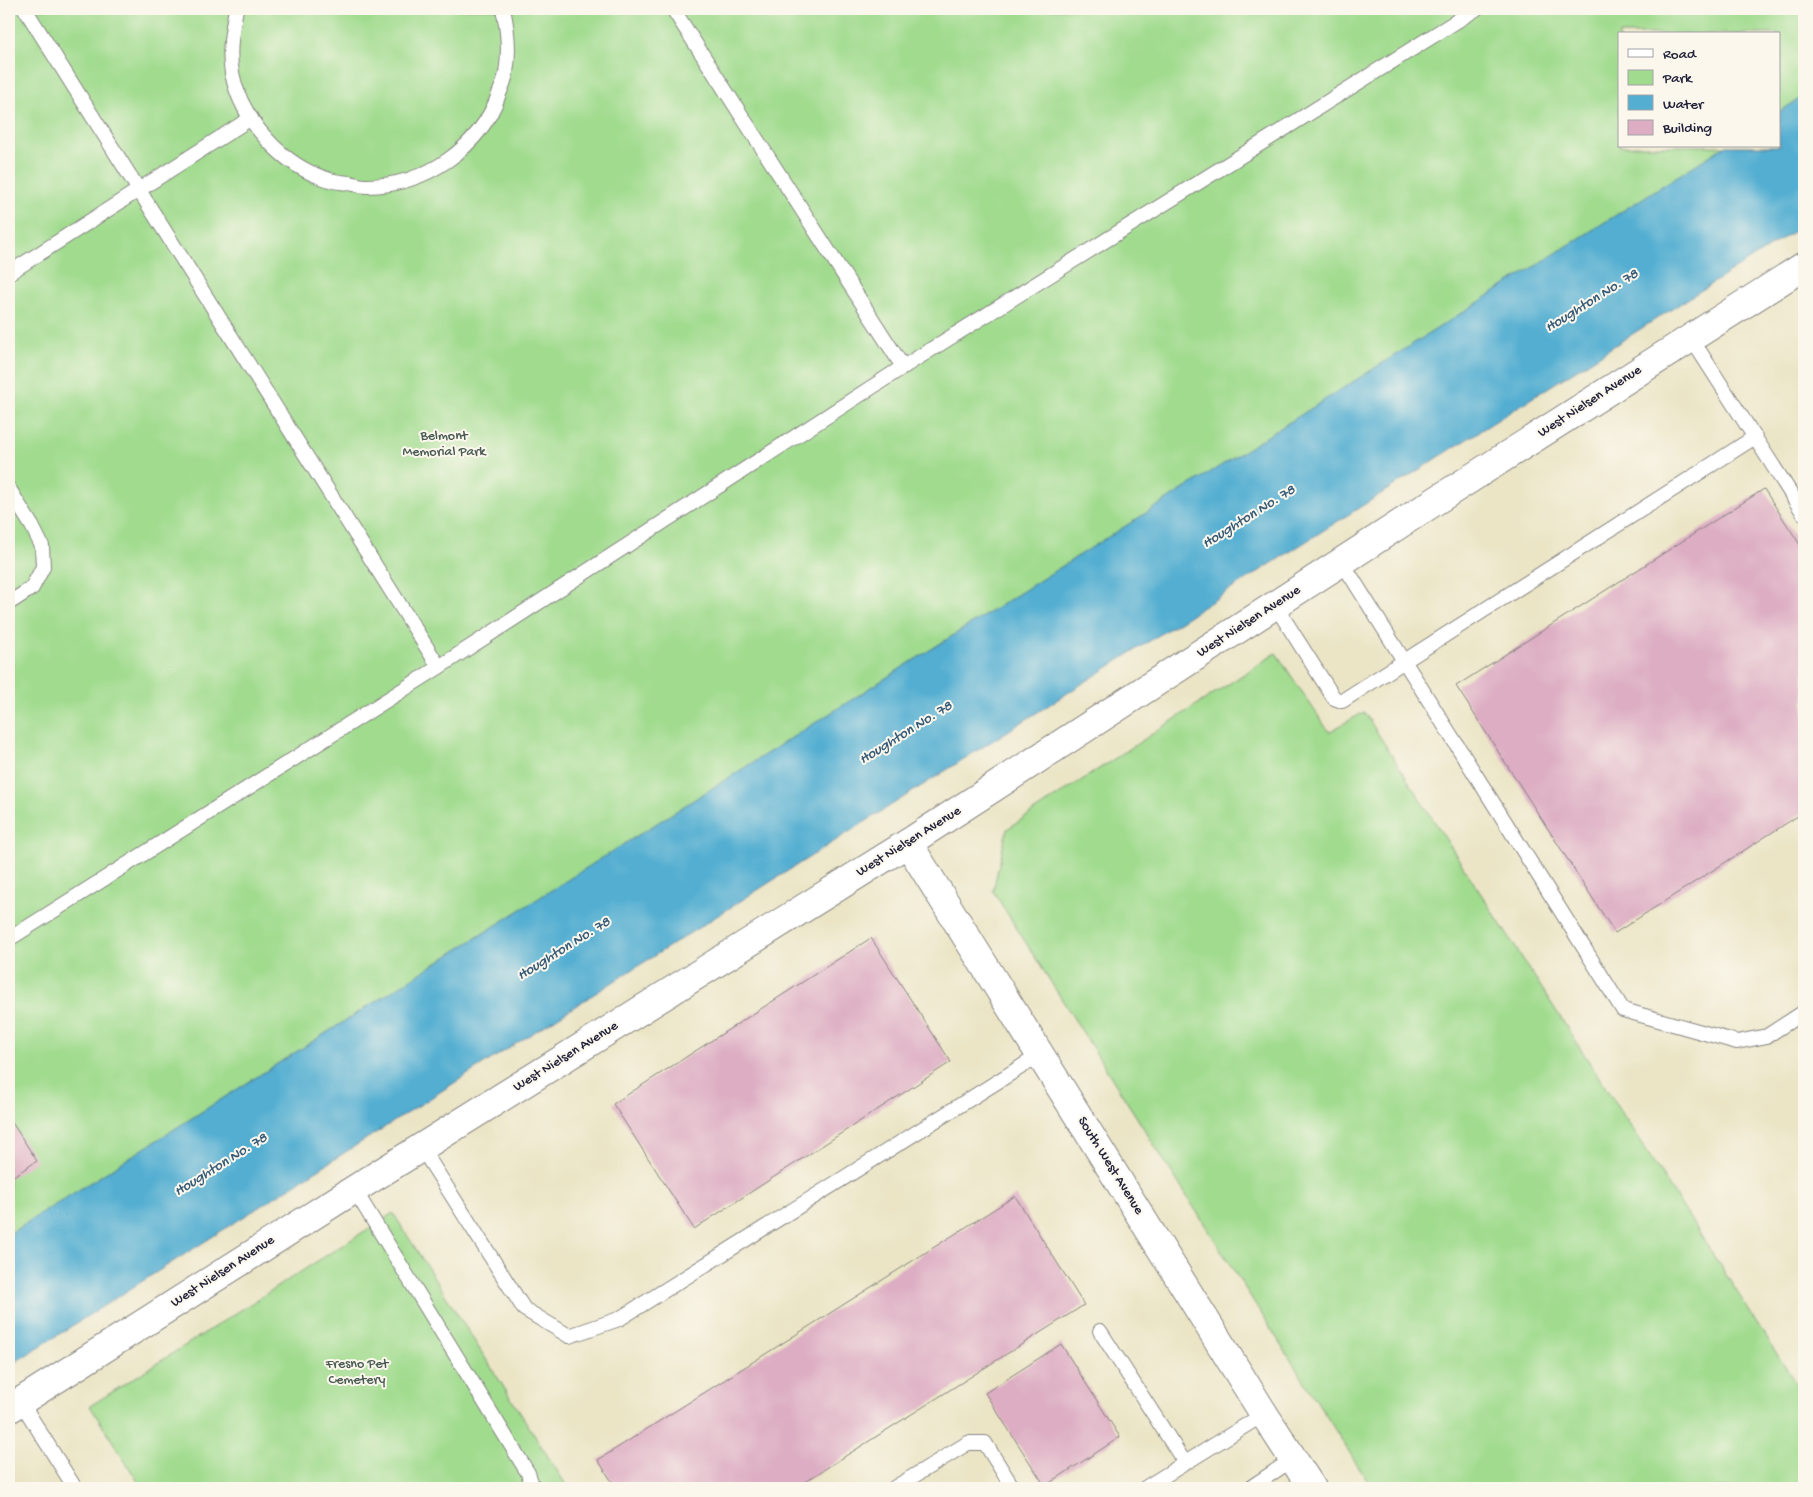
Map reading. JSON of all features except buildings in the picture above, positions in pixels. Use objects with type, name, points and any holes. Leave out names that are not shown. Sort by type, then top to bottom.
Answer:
[{"type":"street","name":"West Nielsen Avenue","points":[[15,1406],[354,1189],[908,843],[1804,266]]},
{"type":"street","name":"South West Avenue","points":[[908,843],[1312,1488]]},
{"type":"lane","points":[[25,9],[141,190],[439,667]]},
{"type":"lane","points":[[236,9],[231,35],[232,73],[244,108],[266,139],[294,164],[329,180],[367,186],[406,180],[441,166],[471,142],[493,111],[506,74],[509,36],[503,9]]},
{"type":"lane","points":[[673,9],[903,367]]},
{"type":"lane","points":[[9,939],[439,667],[903,367],[1476,9]]},
{"type":"lane","points":[[9,274],[251,118]]},
{"type":"lane","points":[[1691,338],[1804,514]]},
{"type":"lane","points":[[1275,605],[1334,698],[1342,700],[1755,437]]},
{"type":"lane","points":[[9,489],[42,546],[43,567],[32,588],[9,603]]},
{"type":"lane","points":[[1342,562],[1623,1010],[1737,1042],[1767,1036],[1804,1012]]},
{"type":"lane","points":[[421,1147],[524,1309],[569,1336],[619,1319],[1040,1055]]},
{"type":"lane","points":[[354,1189],[528,1473],[533,1488]]},
{"type":"lane","points":[[1100,1331],[1185,1463]]},
{"type":"lane","points":[[15,1406],[75,1488]]},
{"type":"lane","points":[[1145,1488],[1264,1414]]},
{"type":"lane","points":[[894,1488],[968,1444],[985,1444],[1013,1488]]},
{"type":"lane","points":[[1250,1488],[1293,1459]]},
{"type":"green space","name":"Belmont Memorial Park","points":[[9,9],[1804,9],[1804,96],[1780,111],[1780,32],[1618,32],[1618,148],[1722,148],[9,1234]]},
{"type":"green space","points":[[1276,653],[1329,732],[1364,712],[1802,1393],[1804,1392],[1804,1488],[1372,1488],[993,891],[1007,829]]},
{"type":"green space","name":"Fresno Pet Cemetery","points":[[393,1213],[568,1488],[142,1488],[90,1406]]},
{"type":"water","name":"Houghton No. 78","points":[[1804,96],[1804,225],[9,1366],[9,1234],[1722,148],[1780,148],[1780,111]]}]
